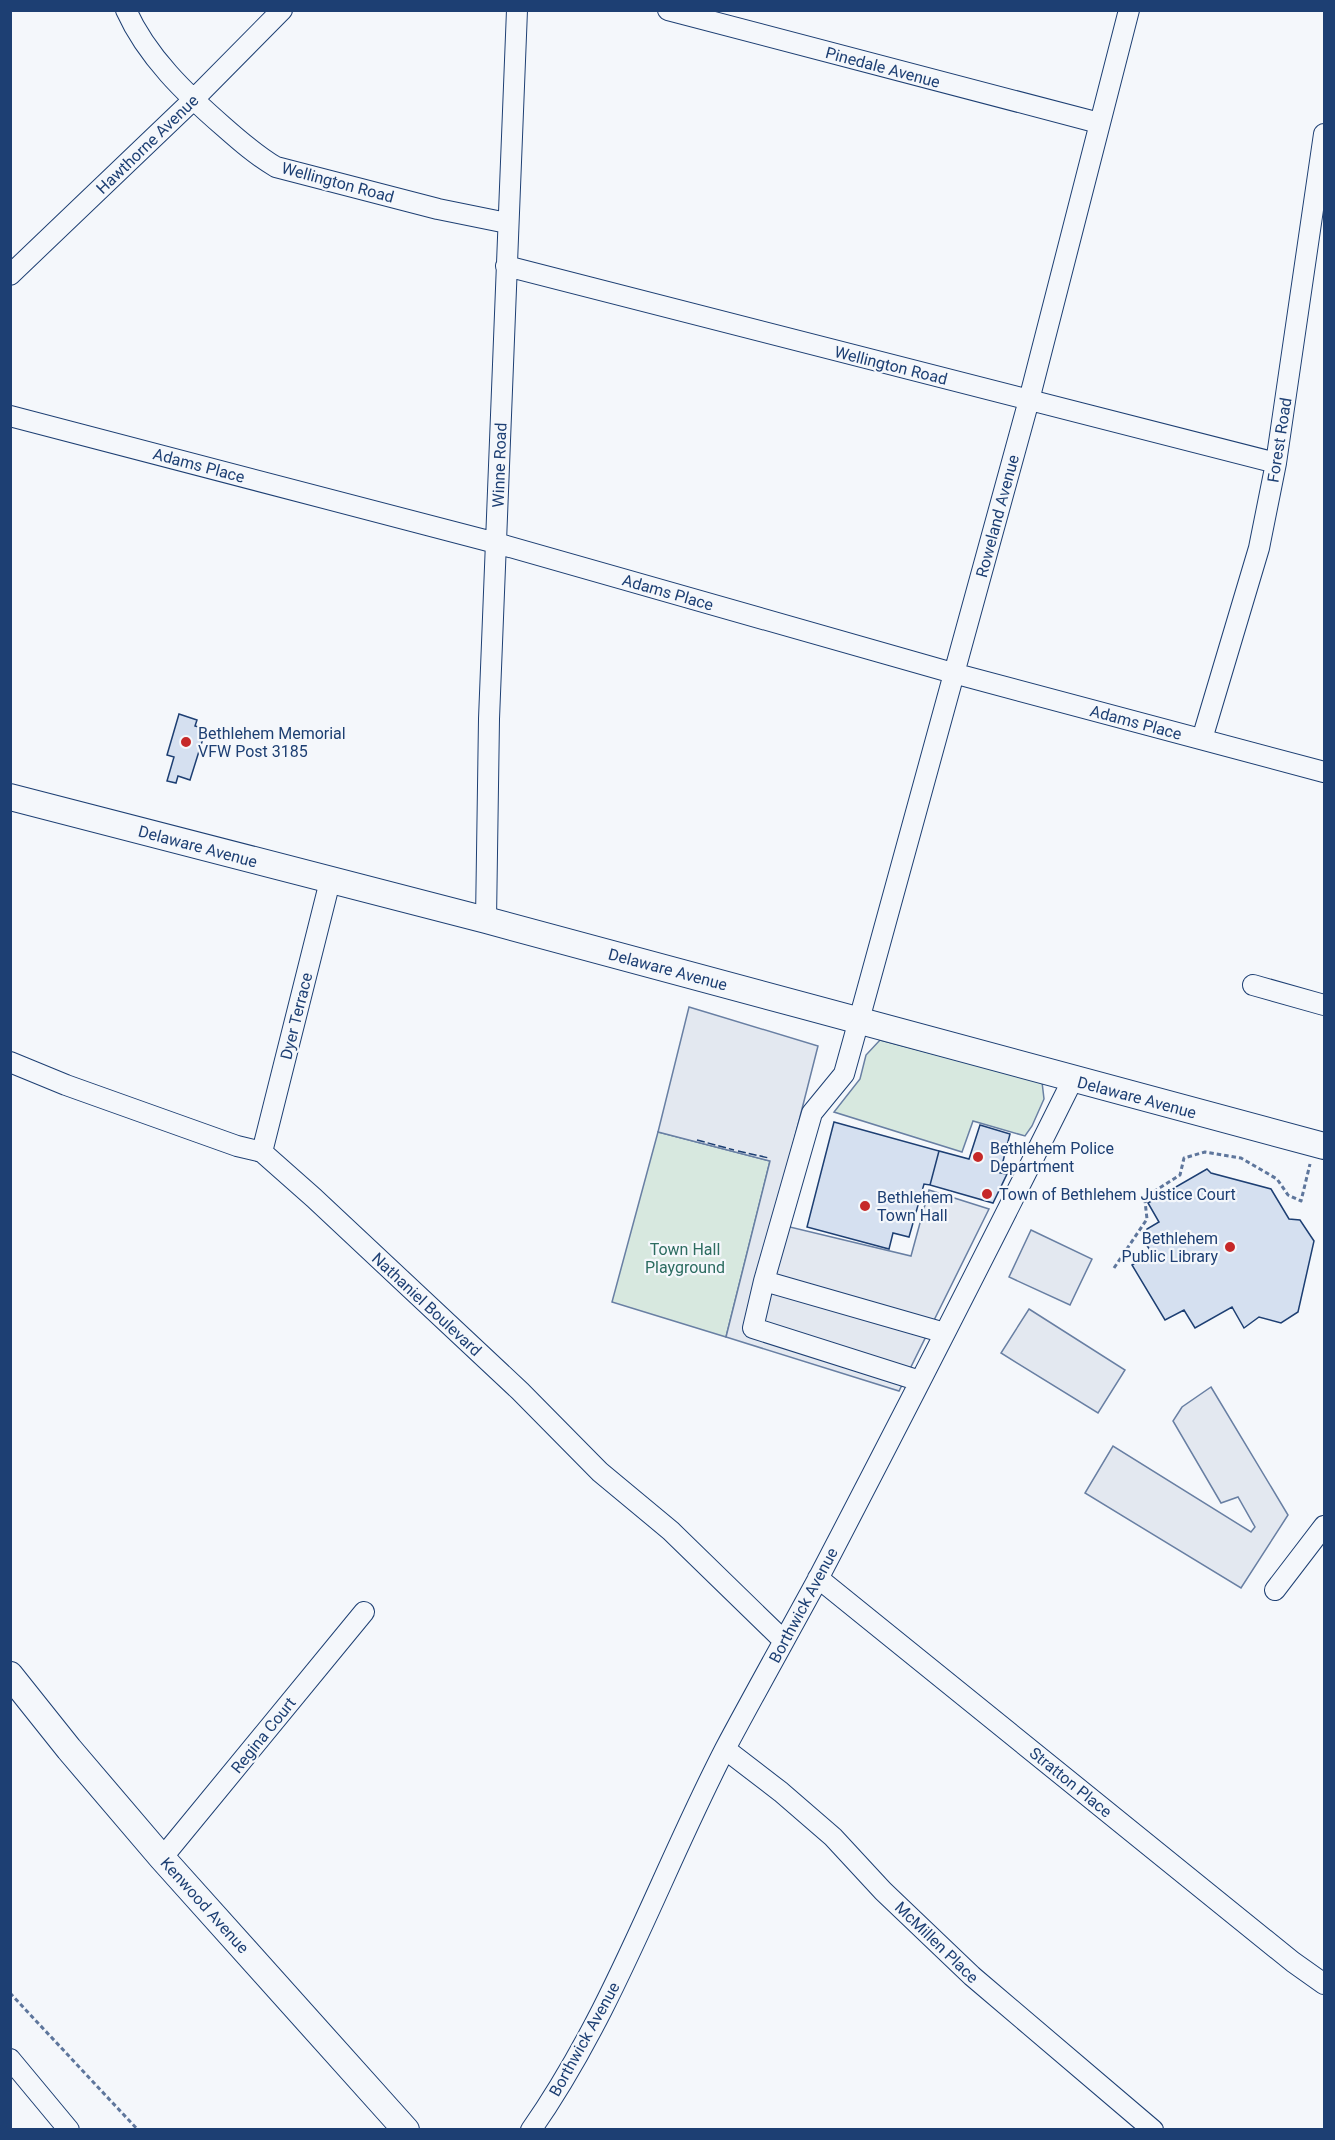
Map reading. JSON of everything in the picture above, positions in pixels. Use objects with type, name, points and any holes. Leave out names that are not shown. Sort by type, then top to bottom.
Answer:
[{"type":"main road","name":"Delaware Avenue","points":[[10,797],[486,920],[859,1020],[1073,1080],[1318,1153]]},
{"type":"main road","name":"Kenwood Avenue","points":[[10,1675],[69,1749],[162,1858],[406,2130]]},
{"type":"street","name":"Wellington Road","points":[[126,10],[145,45],[193,100],[259,157],[276,167],[438,209],[507,223]]},
{"type":"street","name":"Hawthorne Avenue","points":[[10,275],[193,100],[282,10]]},
{"type":"street","name":"Winne Road","points":[[486,920],[489,719],[517,10]]},
{"type":"street","name":"Pinedale Avenue","points":[[668,10],[1099,123]]},
{"type":"street","name":"Roweland Avenue","points":[[920,1381],[753,1328],[764,1281],[812,1113],[844,1074],[1029,400],[1129,10]]},
{"type":"street","name":"Forest Road","points":[[1202,739],[1259,548],[1276,463],[1324,134]]},
{"type":"street","name":"Wellington Road","points":[[506,266],[1276,463]]},
{"type":"street","name":"Adams Place","points":[[10,416],[496,543],[953,673],[1324,772]]},
{"type":"street","name":"Dyer Terrace","points":[[262,1152],[330,881]]},
{"type":"street","points":[[1253,985],[1324,1005]]},
{"type":"street","name":"Nathaniel Boulevard","points":[[10,1062],[66,1085],[194,1131],[262,1152],[511,1383],[600,1472],[671,1531],[784,1641]]},
{"type":"street","name":"Borthwick Avenue","points":[[531,2130],[556,2092],[613,1988],[725,1749],[818,1578],[1073,1080]]},
{"type":"street","points":[[764,1281],[945,1333]]},
{"type":"street","points":[[1275,1590],[1324,1526]]},
{"type":"street","name":"Stratton Place","points":[[818,1578],[1293,1962],[1324,1984]]},
{"type":"street","name":"Regina Court","points":[[162,1858],[364,1611]]},
{"type":"street","name":"McMillen Place","points":[[725,1749],[781,1792],[833,1837],[883,1891],[972,1976],[1153,2130]]},
{"type":"street","points":[[10,2059],[69,2130]]},
{"type":"path","points":[[1114,1268],[1147,1219],[1145,1201],[1150,1194],[1180,1175],[1184,1158],[1205,1152],[1241,1158],[1277,1179],[1288,1195],[1301,1201],[1318,1153]]},
{"type":"path","points":[[10,1993],[138,2130]]},
{"type":"green space","points":[[880,1040],[1042,1082],[1044,1099],[1032,1126],[1025,1136],[973,1121],[962,1152],[834,1112],[860,1079],[866,1055]]},
{"type":"green space","name":"Town Hall Playground","points":[[658,1132],[770,1161],[726,1337],[612,1302]]},
{"type":"shaded area","points":[[689,1007],[818,1046],[773,1223],[911,1256],[929,1190],[989,1209],[899,1391],[726,1337],[770,1161],[658,1132]]},
{"type":"shaded area","points":[[1031,1230],[1092,1259],[1070,1305],[1009,1277]]},
{"type":"shaded area","points":[[1029,1309],[1125,1370],[1098,1413],[1001,1353]]},
{"type":"shaded area","points":[[1211,1387],[1288,1515],[1241,1588],[1085,1493],[1113,1446],[1251,1532],[1255,1527],[1238,1497],[1221,1503],[1173,1421],[1182,1407]]},
{"type":"building","name":"Bethlehem Memorial VFW Post 3185","points":[[179,714],[197,720],[195,726],[206,729],[190,780],[178,776],[176,783],[167,781],[174,757],[167,755]]},
{"type":"building","name":"Bethlehem Town Hall","points":[[834,1122],[939,1151],[930,1185],[924,1184],[909,1237],[893,1233],[889,1249],[807,1227]]},
{"type":"building","points":[[980,1125],[1010,1134],[1000,1173],[1007,1174],[993,1203],[930,1185],[939,1151],[969,1159]]},
{"type":"building","name":"Bethlehem Public Library","points":[[1207,1169],[1211,1173],[1271,1189],[1289,1219],[1300,1220],[1314,1241],[1298,1312],[1281,1323],[1259,1317],[1244,1328],[1232,1307],[1195,1328],[1184,1310],[1165,1320],[1132,1265],[1152,1253],[1144,1241],[1147,1229],[1159,1222],[1148,1203]]},
{"type":"fence","points":[[697,1140],[734,1150]]},
{"type":"fence","points":[[738,1151],[769,1158]]},
{"type":"place","name":"Bethlehem Memorial VFW Post 3185","points":[[186,742]]},
{"type":"place","name":"Bethlehem Police Department","points":[[978,1157]]},
{"type":"place","name":"Town of Bethlehem Justice Court","points":[[987,1194]]},
{"type":"place","name":"Bethlehem Town Hall","points":[[865,1206]]},
{"type":"place","name":"Bethlehem Public Library","points":[[1230,1247]]}]
